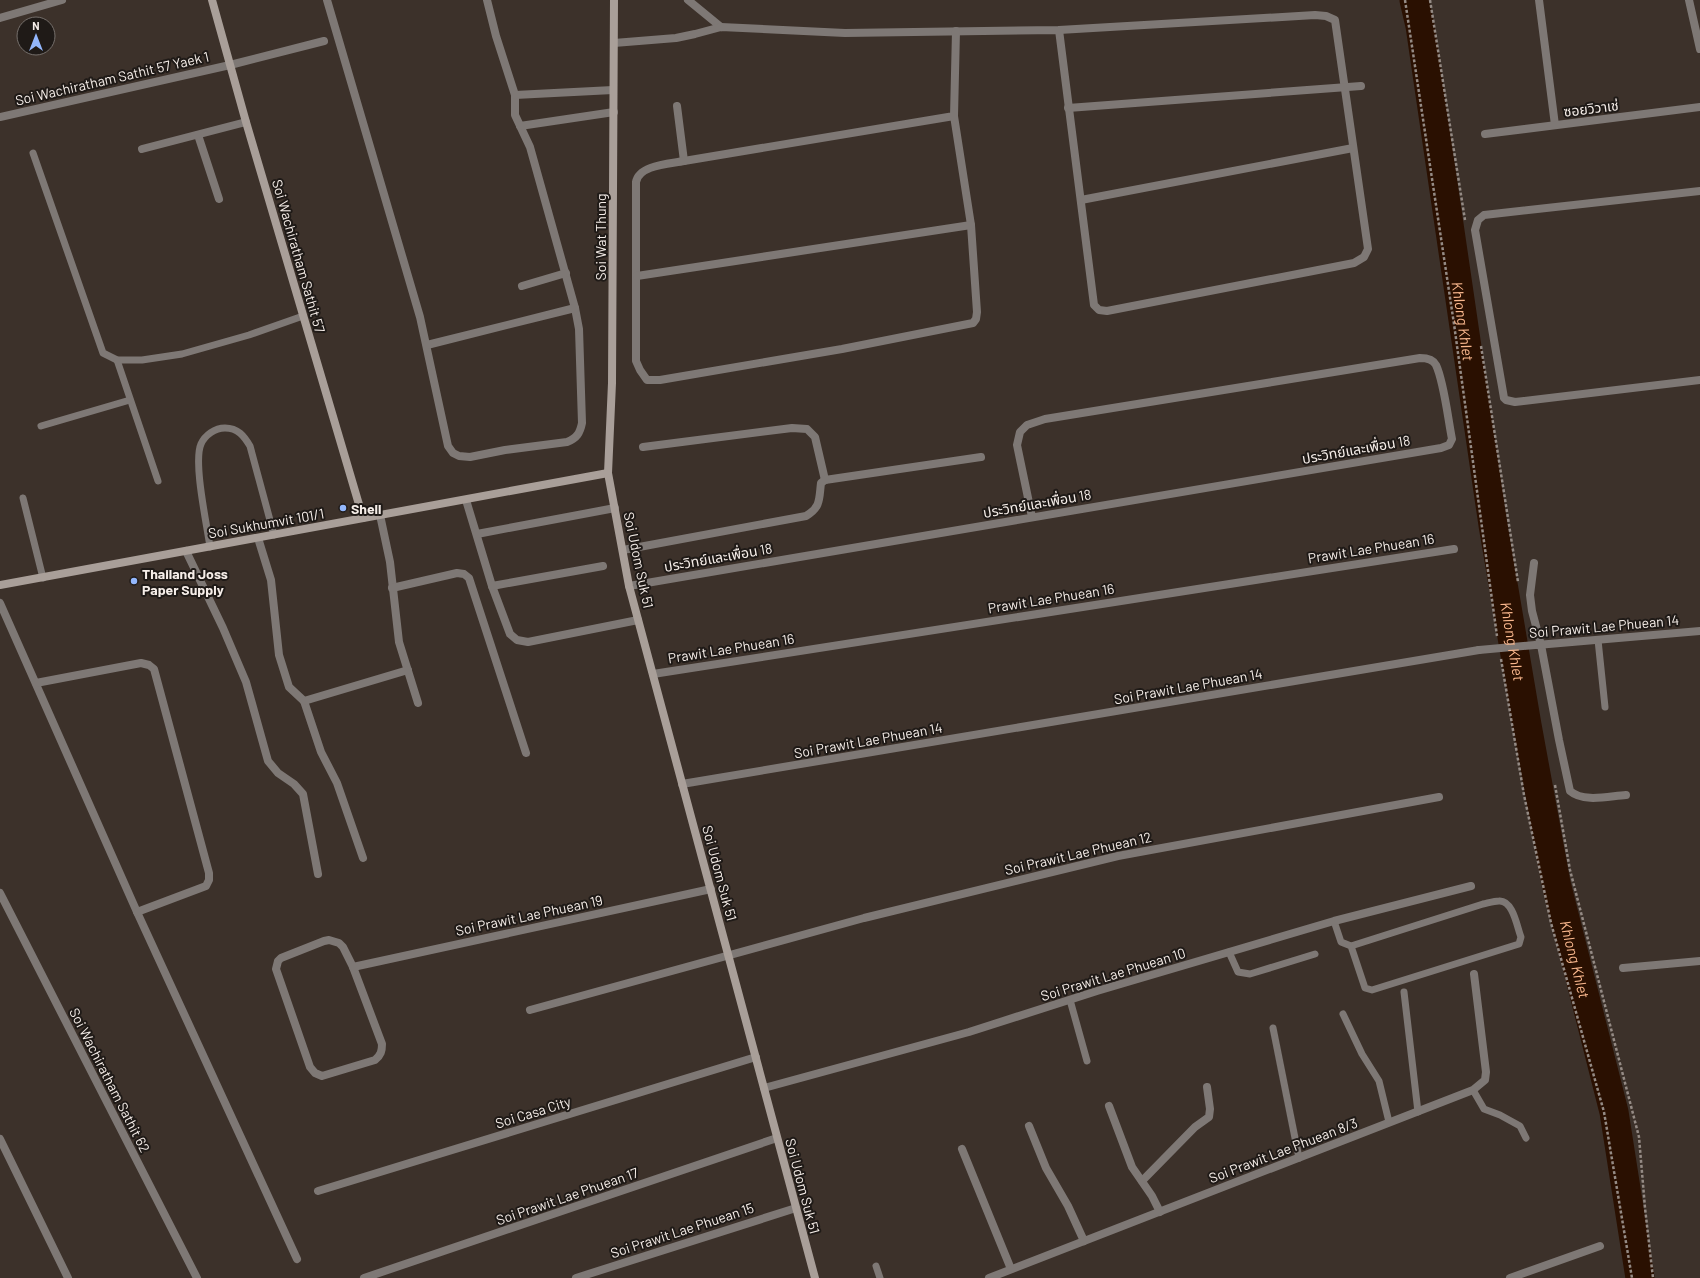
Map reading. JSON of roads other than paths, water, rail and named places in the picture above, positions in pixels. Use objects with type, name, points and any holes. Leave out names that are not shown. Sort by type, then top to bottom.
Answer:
[{"type":"street","points":[[0,18],[62,0]]},
{"type":"street","name":"Soi Wachiratham Sathit 57","points":[[212,0],[246,122],[363,518]]},
{"type":"street","points":[[327,0],[427,345],[448,446],[453,453],[459,456],[470,457],[505,450],[567,442],[580,434],[582,423],[579,329],[566,273],[530,147],[515,115],[515,95],[496,36],[487,0]]},
{"type":"street","name":"Soi Wat Thung","points":[[608,473],[612,383],[614,0]]},
{"type":"street","points":[[688,0],[721,27]]},
{"type":"street","points":[[1539,0],[1555,125]]},
{"type":"street","points":[[1689,0],[1700,49]]},
{"type":"street","points":[[614,43],[680,37],[721,27],[844,34],[1059,30],[1307,15],[1326,16],[1335,20],[1368,249],[1364,257],[1354,263],[1107,311],[1099,310],[1094,305],[1059,30]]},
{"type":"street","points":[[954,116],[684,161],[645,169],[637,178],[636,361],[647,380],[660,380],[850,348],[973,323],[977,312],[971,225],[954,116],[956,31]]},
{"type":"street","name":"Soi Wachiratham Sathit 57 Yaek 1","points":[[0,117],[230,65],[324,41]]},
{"type":"street","points":[[1068,108],[1361,86]]},
{"type":"street","points":[[515,95],[613,90]]},
{"type":"street","points":[[677,106],[684,161]]},
{"type":"street","name":"ซอยวิวาเช่","points":[[1485,134],[1700,107]]},
{"type":"street","points":[[520,126],[614,112]]},
{"type":"street","points":[[142,149],[246,122]]},
{"type":"street","points":[[198,135],[219,199]]},
{"type":"street","points":[[1081,200],[1353,148]]},
{"type":"street","points":[[1700,191],[1484,215],[1478,220],[1475,230],[1504,398],[1506,400],[1515,402],[1700,380]]},
{"type":"street","points":[[637,276],[971,225]]},
{"type":"street","points":[[522,286],[566,273]]},
{"type":"street","points":[[427,345],[574,308]]},
{"type":"street","name":"ประวิทย์และเพื่อน 18","points":[[629,586],[1449,445],[1452,439],[1436,364],[1428,358],[1420,358],[1045,419],[1027,425],[1020,432],[1017,445],[1032,516]]},
{"type":"street","points":[[643,447],[792,428],[807,430],[815,437],[825,480]]},
{"type":"street","points":[[622,550],[806,516],[814,511],[820,502],[821,483],[825,480],[981,457]]},
{"type":"street","name":"Soi Sukhumvit 101/1","points":[[0,586],[608,473]]},
{"type":"street","name":"Soi Udom Suk 51","points":[[608,473],[629,586],[815,1278]]},
{"type":"street","points":[[466,500],[492,586],[510,634],[517,640],[528,642],[638,620]]},
{"type":"street","points":[[477,534],[615,508]]},
{"type":"street","points":[[380,515],[390,562],[399,642],[418,703]]},
{"type":"street","points":[[258,538],[271,580],[279,655],[289,687],[304,702],[321,752],[337,783],[363,858]]},
{"type":"street","name":"Prawit Lae Phuean 16","points":[[653,674],[1454,549]]},
{"type":"street","points":[[186,551],[223,628],[246,682],[268,761],[278,773],[294,784],[303,794],[318,874]]},
{"type":"street","points":[[1534,563],[1530,595],[1532,611],[1570,791],[1576,796],[1585,798],[1626,795]]},
{"type":"street","points":[[492,586],[603,566]]},
{"type":"street","points":[[392,588],[457,574],[464,574],[469,578],[526,753]]},
{"type":"street","points":[[0,603],[138,912],[297,1259]]},
{"type":"street","name":"Soi Prawit Lae Phuean 14","points":[[682,784],[1479,650],[1700,631]]},
{"type":"street","points":[[36,683],[142,663],[149,665],[154,670],[209,873],[209,880],[206,886],[138,912]]},
{"type":"street","points":[[304,702],[408,670]]},
{"type":"street","name":"Soi Prawit Lae Phuean 12","points":[[530,1010],[864,918],[1118,856],[1439,797]]},
{"type":"street","name":"Soi Prawit Lae Phuean 10","points":[[764,1088],[969,1032],[1228,952],[1471,886]]},
{"type":"street","name":"Soi Prawit Lae Phuean 19","points":[[353,967],[711,889]]},
{"type":"street","name":"Soi Wachiratham Sathit 62","points":[[0,893],[197,1278]]},
{"type":"street","points":[[329,940],[339,943],[343,947],[353,967],[382,1044],[381,1053],[375,1060],[322,1076],[318,1075],[310,1067],[276,974],[276,965],[282,958],[329,940]]},
{"type":"street","points":[[1623,968],[1700,961]]},
{"type":"street","name":"Soi Prawit Lae Phuean 8/3","points":[[989,1278],[1473,1090],[1485,1080],[1486,1072],[1474,974]]},
{"type":"street","name":"Soi Casa City","points":[[318,1191],[756,1057]]},
{"type":"street","points":[[1142,1181],[1195,1127],[1209,1117],[1210,1109],[1207,1087]]},
{"type":"street","points":[[1109,1106],[1132,1167],[1160,1212]]},
{"type":"street","points":[[1028,1126],[1046,1168],[1068,1206],[1084,1241]]},
{"type":"street","name":"Soi Prawit Lae Phuean 17","points":[[364,1278],[777,1138]]},
{"type":"street","points":[[0,1139],[68,1278]]},
{"type":"street","points":[[962,1149],[1011,1269]]},
{"type":"street","name":"Soi Prawit Lae Phuean 15","points":[[576,1278],[796,1208]]},
{"type":"street","points":[[1510,1278],[1600,1246]]},
{"type":"lane","points":[[33,152],[103,353],[117,360],[142,360],[182,354],[249,335],[303,316]]},
{"type":"lane","points":[[117,360],[158,481]]},
{"type":"lane","points":[[41,426],[130,400]]},
{"type":"lane","points":[[210,547],[200,483],[198,455],[201,444],[209,432],[223,428],[234,429],[244,435],[250,446],[274,535]]},
{"type":"lane","points":[[23,498],[43,578]]},
{"type":"lane","points":[[1598,640],[1605,708]]},
{"type":"lane","points":[[1334,922],[1341,942],[1351,946],[1483,904],[1500,901],[1506,902],[1511,909],[1521,937],[1519,944],[1372,990],[1365,988],[1351,946]]},
{"type":"lane","points":[[1228,952],[1238,972],[1250,974],[1315,954]]},
{"type":"lane","points":[[1404,992],[1418,1112]]},
{"type":"lane","points":[[1070,1000],[1087,1061]]},
{"type":"lane","points":[[1343,1014],[1362,1054],[1379,1081],[1390,1122]]},
{"type":"lane","points":[[1273,1028],[1299,1158]]},
{"type":"lane","points":[[1473,1090],[1484,1109],[1500,1115],[1520,1126],[1526,1138]]},
{"type":"lane","points":[[876,1266],[880,1278]]},
{"type":"waterway","name":"Khlong Khlet","points":[[1414,0],[1420,26],[1493,525],[1527,725],[1556,883],[1614,1112],[1640,1278]]},
{"type":"place","name":"Shell","points":[[343,508]]},
{"type":"place","name":"Thailand Joss Paper Supply","points":[[134,581]]}]
